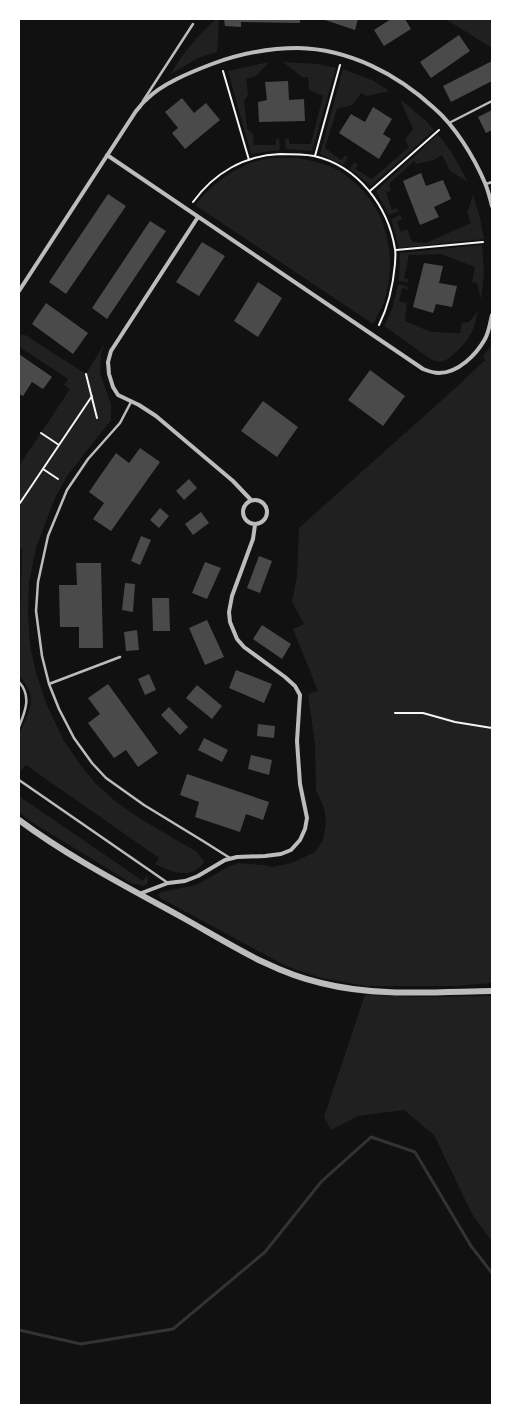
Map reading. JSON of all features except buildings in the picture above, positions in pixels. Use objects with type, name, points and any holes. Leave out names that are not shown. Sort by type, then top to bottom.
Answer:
[{"type":"street","points":[[19,291],[136,111],[146,99],[161,88],[202,68],[249,53],[298,48],[327,52],[345,56],[388,73],[435,108],[449,123],[473,160],[486,184],[492,206]]},
{"type":"street","points":[[107,155],[423,369],[438,373],[451,371],[463,364],[474,354],[485,338],[492,315]]},
{"type":"street","points":[[198,217],[111,351],[108,362],[109,374],[113,387],[118,395],[156,416],[233,481],[251,500]]},
{"type":"street","points":[[251,500],[261,501],[267,509],[268,513],[262,523],[251,524],[245,519],[243,512],[245,505],[251,500]]},
{"type":"street","points":[[139,894],[168,883],[185,881],[198,876],[230,858],[281,854],[291,850],[300,840],[305,829],[307,818],[300,784],[297,741],[300,695],[295,686],[285,677],[244,647],[236,639],[230,622],[229,612],[232,596],[253,539],[255,524]]},
{"type":"street","points":[[19,820],[45,839],[139,894],[283,972],[321,983],[370,991],[492,991]]},
{"type":"lane","points":[[136,111],[193,24]]},
{"type":"lane","points":[[449,123],[492,101]]},
{"type":"lane","points":[[486,184],[492,182]]},
{"type":"lane","points":[[131,402],[120,423],[88,459],[67,490],[48,536],[38,582],[36,611],[42,656],[49,684],[59,709],[74,738],[92,763],[106,778],[144,805],[230,858]]},
{"type":"lane","points":[[49,684],[120,656]]},
{"type":"lane","points":[[19,682],[26,692],[27,699],[24,716],[19,727]]},
{"type":"lane","points":[[19,780],[168,883]]},
{"type":"path","points":[[315,156],[340,65]]},
{"type":"path","points":[[224,71],[249,160]]},
{"type":"path","points":[[370,191],[439,130]]},
{"type":"path","points":[[194,202],[201,190],[212,180],[236,164],[259,156],[272,154],[315,156],[335,164],[347,171],[370,191],[380,206],[396,250],[394,281],[391,297],[386,312],[379,325]]},
{"type":"path","points":[[396,250],[483,242]]},
{"type":"path","points":[[86,374],[97,418]]},
{"type":"path","points":[[20,503],[92,396]]},
{"type":"path","points":[[41,433],[59,445]]},
{"type":"path","points":[[43,468],[58,479]]},
{"type":"path","points":[[395,713],[423,713],[455,722],[492,728]]},
{"type":"shaded area","points":[[216,19],[219,19],[217,52],[198,58],[171,74],[191,45]]},
{"type":"shaded area","points":[[443,19],[492,19],[492,48],[447,20]]},
{"type":"shaded area","points":[[269,62],[256,76],[246,79],[248,95],[244,101],[247,129],[253,134],[254,145],[276,145],[276,139],[279,139],[280,150],[251,154],[228,71]]},
{"type":"shaded area","points":[[283,62],[317,64],[336,68],[312,151],[286,149],[285,139],[289,139],[289,144],[311,144],[323,96],[309,90],[308,77],[302,77]]},
{"type":"shaded area","points":[[343,69],[374,81],[389,91],[367,96],[361,93],[352,105],[337,109],[325,148],[341,160],[345,155],[348,158],[343,165],[320,154]]},
{"type":"shaded area","points":[[400,99],[425,120],[434,130],[371,186],[350,169],[354,162],[358,165],[355,169],[372,179],[409,147],[405,140],[413,129]]},
{"type":"shaded area","points":[[438,134],[452,153],[468,182],[450,171],[442,155],[434,160],[416,164],[414,161],[389,184],[391,191],[386,192],[392,210],[397,208],[399,211],[389,215],[376,191]]},
{"type":"shaded area","points":[[268,158],[298,158],[326,165],[341,172],[356,184],[369,198],[378,213],[385,230],[389,247],[390,265],[384,302],[373,324],[195,205],[225,176],[244,166]]},
{"type":"shaded area","points":[[473,195],[480,218],[484,239],[399,248],[391,219],[400,215],[402,219],[397,222],[401,232],[407,229],[412,242],[426,243],[471,223],[467,213]]},
{"type":"shaded area","points":[[482,245],[484,272],[481,299],[477,283],[472,282],[475,267],[441,254],[409,255],[404,278],[408,279],[408,282],[399,281],[400,253]]},
{"type":"shaded area","points":[[398,284],[407,286],[408,289],[402,288],[399,301],[407,303],[405,321],[431,332],[460,333],[462,323],[469,322],[478,311],[474,328],[469,337],[458,350],[444,361],[432,360],[384,326],[393,306]]},
{"type":"shaded area","points":[[21,335],[25,335],[86,374],[105,343],[101,354],[100,373],[111,404],[111,420],[67,476],[55,498],[36,548],[29,582],[28,613],[30,645],[36,673],[46,703],[64,741],[96,784],[115,801],[139,818],[197,852],[204,862],[199,868],[187,873],[175,872],[155,864],[159,858],[26,765],[19,771],[18,740],[28,714],[31,697],[27,687],[19,675],[22,549],[19,549],[19,466],[70,389],[64,385],[68,379],[21,348],[19,345],[19,338]]},
{"type":"shaded area","points":[[492,345],[492,983],[454,986],[366,986],[318,977],[286,966],[160,898],[158,895],[161,892],[196,885],[238,863],[272,867],[292,863],[315,852],[323,840],[326,823],[324,808],[316,790],[315,744],[308,694],[318,691],[293,629],[304,624],[292,602],[297,576],[299,528],[462,382],[485,360],[483,356]]},
{"type":"shaded area","points":[[19,796],[143,881],[147,875],[147,884],[143,886],[131,883],[30,821],[19,812]]},
{"type":"shaded area","points":[[365,995],[424,997],[492,996],[492,1242],[472,1214],[434,1135],[404,1110],[358,1116],[331,1130],[324,1117]]},
{"type":"waterway","points":[[19,1330],[81,1344],[173,1329],[265,1252],[321,1182],[371,1137],[415,1152],[471,1246],[492,1273]]}]
